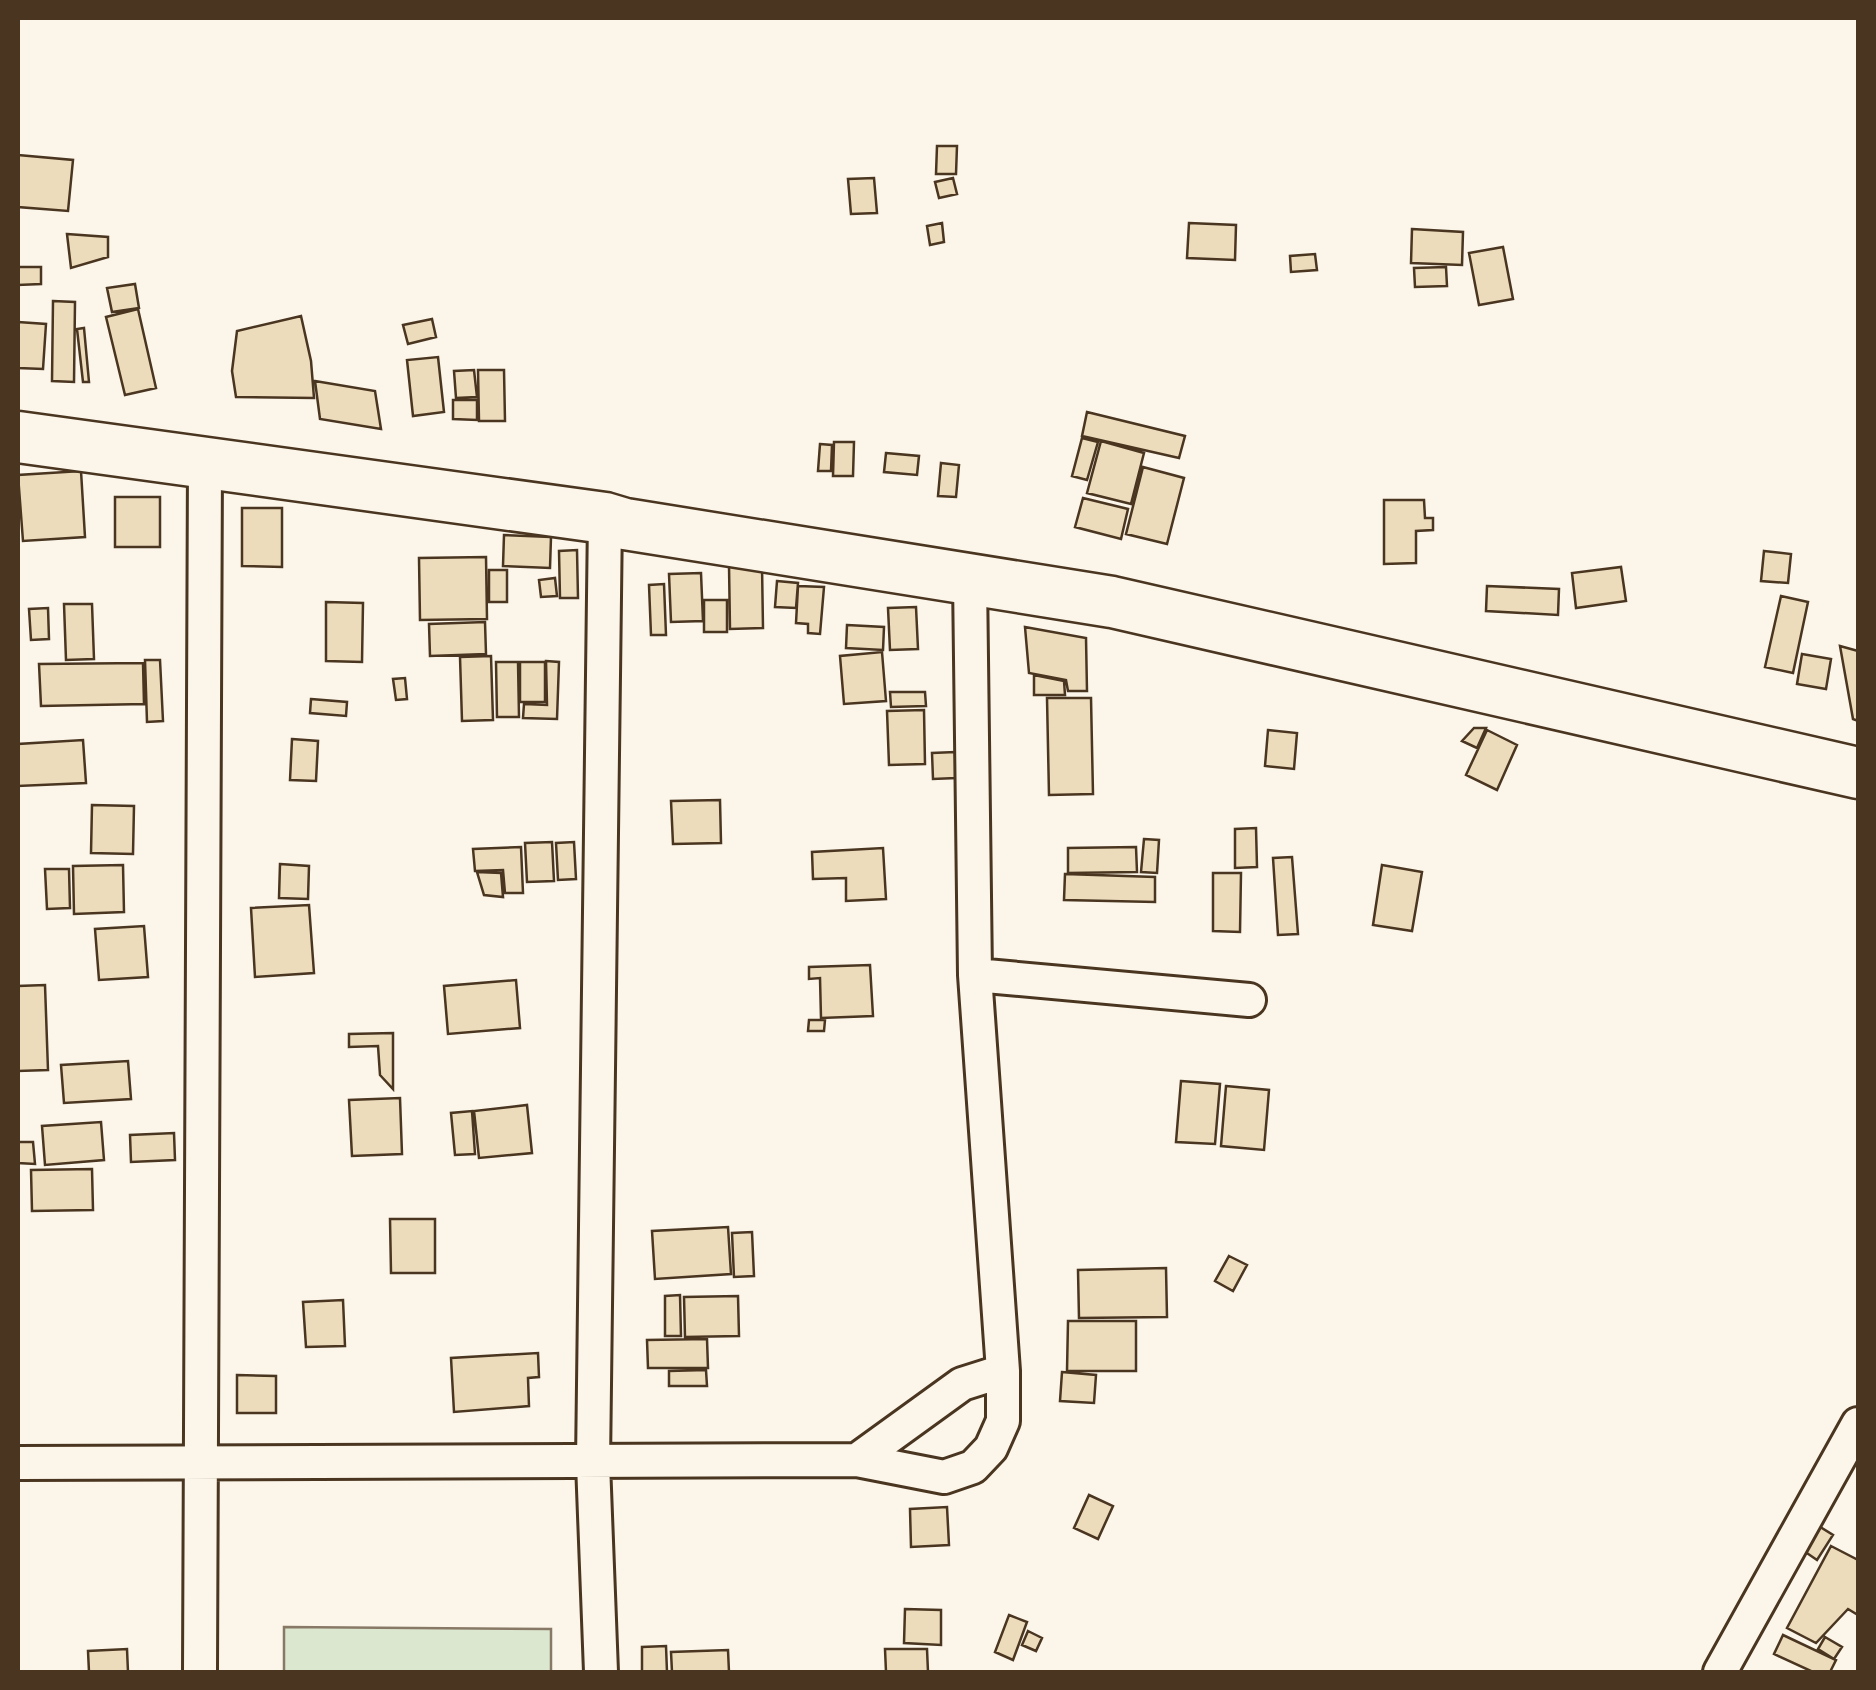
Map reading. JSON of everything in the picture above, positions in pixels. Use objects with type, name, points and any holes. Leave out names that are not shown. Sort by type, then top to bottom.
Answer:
[{"type":"main road","points":[[18,437],[604,518],[1112,602],[1858,773]]},
{"type":"street","points":[[200,1672],[205,464]]},
{"type":"street","points":[[602,1672],[593,1463],[604,518]]},
{"type":"street","points":[[18,1462],[857,1460],[944,1477],[974,1468],[991,1448],[1003,1421],[1003,1332],[975,975],[970,580]]},
{"type":"street","points":[[975,975],[1249,1000]]},
{"type":"street","points":[[857,1460],[962,1384],[1003,1371]]},
{"type":"street","points":[[1720,1672],[1858,1424]]},
{"type":"green space","points":[[284,1627],[551,1629],[551,1672],[284,1672]]},
{"type":"building","points":[[937,146],[957,146],[956,174],[936,174]]},
{"type":"building","points":[[18,155],[73,160],[68,211],[18,207]]},
{"type":"building","points":[[874,178],[877,213],[851,214],[848,179]]},
{"type":"building","points":[[953,178],[957,194],[939,198],[935,182]]},
{"type":"building","points":[[942,223],[944,242],[930,245],[927,226]]},
{"type":"building","points":[[1189,223],[1236,225],[1235,260],[1187,258]]},
{"type":"building","points":[[1412,229],[1463,232],[1462,265],[1411,263]]},
{"type":"building","points":[[67,234],[108,237],[108,257],[71,268]]},
{"type":"building","points":[[1503,247],[1513,299],[1479,305],[1469,253]]},
{"type":"building","points":[[1315,254],[1317,270],[1291,272],[1290,256]]},
{"type":"building","points":[[18,267],[41,267],[41,284],[18,285]]},
{"type":"building","points":[[1446,267],[1447,286],[1415,287],[1414,268]]},
{"type":"building","points":[[135,284],[139,308],[112,312],[107,288]]},
{"type":"building","points":[[53,301],[75,302],[74,382],[52,381]]},
{"type":"building","points":[[138,309],[156,388],[125,395],[106,317]]},
{"type":"building","points":[[301,316],[314,398],[236,397],[232,371],[237,331]]},
{"type":"building","points":[[432,319],[436,337],[408,344],[403,325]]},
{"type":"building","points":[[18,322],[46,324],[43,369],[18,368]]},
{"type":"building","points":[[84,328],[89,382],[83,382],[77,329]]},
{"type":"building","points":[[438,357],[444,412],[413,416],[407,360]]},
{"type":"building","points":[[474,370],[477,397],[456,398],[454,371]]},
{"type":"building","points":[[478,370],[504,370],[505,421],[479,421]]},
{"type":"building","points":[[315,381],[375,391],[381,429],[320,419]]},
{"type":"building","points":[[453,400],[477,400],[477,420],[453,419]]},
{"type":"building","points":[[1087,412],[1185,436],[1179,458],[1082,436]]},
{"type":"building","points":[[1082,438],[1098,442],[1087,480],[1072,476]]},
{"type":"building","points":[[1101,441],[1144,453],[1131,504],[1087,493]]},
{"type":"building","points":[[834,442],[854,442],[853,476],[833,476]]},
{"type":"building","points":[[820,444],[832,445],[831,471],[818,471]]},
{"type":"building","points":[[886,453],[919,456],[917,475],[884,472]]},
{"type":"building","points":[[941,463],[959,465],[956,497],[938,496]]},
{"type":"building","points":[[1143,467],[1184,478],[1167,544],[1126,534]]},
{"type":"building","points":[[81,471],[85,537],[23,541],[18,475]]},
{"type":"building","points":[[115,497],[160,497],[160,547],[115,547]]},
{"type":"building","points":[[1083,498],[1128,509],[1121,539],[1075,527]]},
{"type":"building","points":[[1384,500],[1424,500],[1425,518],[1433,518],[1433,530],[1416,531],[1416,563],[1384,564]]},
{"type":"building","points":[[242,508],[282,508],[282,567],[242,566]]},
{"type":"building","points":[[504,535],[551,537],[550,568],[503,566]]},
{"type":"building","points":[[577,550],[578,598],[560,598],[559,551]]},
{"type":"building","points":[[1764,551],[1791,554],[1788,583],[1761,581]]},
{"type":"building","points":[[486,557],[487,619],[420,620],[419,558]]},
{"type":"building","points":[[729,565],[762,565],[763,628],[730,629]]},
{"type":"building","points":[[1621,567],[1626,601],[1576,608],[1572,573]]},
{"type":"building","points":[[489,570],[507,570],[507,602],[489,602]]},
{"type":"building","points":[[701,573],[703,621],[671,622],[669,574]]},
{"type":"building","points":[[555,578],[557,596],[541,597],[539,580]]},
{"type":"building","points":[[777,581],[798,583],[796,608],[775,607]]},
{"type":"building","points":[[664,584],[666,635],[651,635],[649,585]]},
{"type":"building","points":[[798,586],[824,587],[820,634],[808,633],[808,624],[796,623]]},
{"type":"building","points":[[1487,586],[1559,589],[1558,615],[1486,611]]},
{"type":"building","points":[[1781,596],[1808,602],[1793,673],[1765,667]]},
{"type":"building","points":[[704,600],[727,600],[727,632],[704,632]]},
{"type":"building","points":[[326,602],[363,603],[362,662],[326,661]]},
{"type":"building","points":[[64,604],[92,604],[94,659],[66,660]]},
{"type":"building","points":[[916,607],[918,649],[890,650],[888,608]]},
{"type":"building","points":[[48,608],[49,639],[31,640],[29,609]]},
{"type":"building","points":[[485,622],[486,654],[430,656],[429,624]]},
{"type":"building","points":[[847,625],[884,627],[883,650],[846,648]]},
{"type":"building","points":[[1025,627],[1086,638],[1087,691],[1068,691],[1066,680],[1029,673]]},
{"type":"building","points":[[1840,646],[1858,651],[1858,721],[1853,719]]},
{"type":"building","points":[[882,652],[886,701],[844,704],[840,656]]},
{"type":"building","points":[[1802,654],[1831,659],[1826,689],[1797,684]]},
{"type":"building","points":[[491,656],[493,720],[462,721],[460,657]]},
{"type":"building","points":[[145,660],[160,660],[163,721],[147,722]]},
{"type":"building","points":[[546,661],[559,662],[557,719],[523,718],[524,704],[547,705]]},
{"type":"building","points":[[496,662],[518,662],[519,717],[497,717]]},
{"type":"building","points":[[520,662],[545,662],[545,702],[520,702]]},
{"type":"building","points":[[143,663],[144,704],[41,706],[39,664]]},
{"type":"building","points":[[1034,675],[1064,681],[1065,695],[1034,695]]},
{"type":"building","points":[[405,678],[407,699],[396,700],[393,679]]},
{"type":"building","points":[[890,692],[925,692],[926,706],[891,707]]},
{"type":"building","points":[[1047,698],[1091,698],[1093,794],[1049,795]]},
{"type":"building","points":[[311,699],[347,702],[346,716],[310,713]]},
{"type":"building","points":[[924,710],[925,764],[889,765],[887,711]]},
{"type":"building","points":[[1474,728],[1486,728],[1477,748],[1462,741]]},
{"type":"building","points":[[1268,730],[1297,733],[1294,769],[1265,766]]},
{"type":"building","points":[[1487,730],[1517,745],[1497,790],[1466,775]]},
{"type":"building","points":[[292,739],[318,741],[316,781],[290,780]]},
{"type":"building","points":[[83,740],[86,783],[18,786],[18,744]]},
{"type":"building","points":[[955,752],[956,778],[933,779],[932,753]]},
{"type":"building","points":[[720,800],[721,843],[673,844],[671,801]]},
{"type":"building","points":[[92,805],[134,806],[133,854],[91,853]]},
{"type":"building","points":[[1256,828],[1257,867],[1235,868],[1235,829]]},
{"type":"building","points":[[1144,839],[1159,840],[1157,873],[1141,872]]},
{"type":"building","points":[[552,842],[554,881],[527,882],[525,843]]},
{"type":"building","points":[[574,842],[576,879],[558,880],[556,843]]},
{"type":"building","points":[[521,847],[523,893],[505,893],[503,870],[475,871],[473,849]]},
{"type":"building","points":[[1136,847],[1137,872],[1068,873],[1068,848]]},
{"type":"building","points":[[883,848],[886,899],[846,901],[846,878],[813,879],[812,852]]},
{"type":"building","points":[[1292,857],[1298,934],[1278,935],[1273,858]]},
{"type":"building","points":[[280,864],[309,866],[308,899],[279,898]]},
{"type":"building","points":[[123,865],[124,912],[74,914],[73,866]]},
{"type":"building","points":[[1382,865],[1422,872],[1412,931],[1373,925]]},
{"type":"building","points":[[45,869],[69,869],[70,908],[47,909]]},
{"type":"building","points":[[477,872],[501,873],[503,897],[484,895]]},
{"type":"building","points":[[1213,873],[1241,873],[1240,932],[1213,931]]},
{"type":"building","points":[[1065,874],[1155,877],[1155,902],[1064,900]]},
{"type":"building","points":[[309,905],[314,973],[255,977],[251,908]]},
{"type":"building","points":[[144,926],[148,977],[99,980],[95,929]]},
{"type":"building","points":[[870,965],[873,1016],[821,1018],[820,978],[809,979],[809,967]]},
{"type":"building","points":[[516,980],[520,1028],[448,1034],[444,986]]},
{"type":"building","points":[[45,985],[48,1070],[18,1071],[18,986]]},
{"type":"building","points":[[809,1020],[825,1020],[824,1031],[808,1031]]},
{"type":"building","points":[[393,1033],[393,1089],[380,1075],[378,1046],[349,1047],[349,1034]]},
{"type":"building","points":[[128,1061],[131,1099],[64,1103],[61,1065]]},
{"type":"building","points":[[1181,1081],[1220,1084],[1215,1144],[1176,1142]]},
{"type":"building","points":[[1226,1086],[1269,1090],[1264,1150],[1221,1146]]},
{"type":"building","points":[[400,1098],[402,1154],[352,1156],[349,1100]]},
{"type":"building","points":[[527,1105],[532,1153],[479,1158],[474,1111]]},
{"type":"building","points":[[472,1111],[475,1154],[455,1155],[451,1113]]},
{"type":"building","points":[[101,1122],[104,1160],[45,1165],[42,1126]]},
{"type":"building","points":[[174,1133],[175,1160],[131,1162],[130,1135]]},
{"type":"building","points":[[18,1142],[33,1142],[35,1164],[18,1163]]},
{"type":"building","points":[[92,1169],[93,1210],[32,1211],[31,1170]]},
{"type":"building","points":[[390,1219],[435,1219],[435,1273],[391,1273]]},
{"type":"building","points":[[728,1227],[731,1274],[655,1279],[652,1231]]},
{"type":"building","points":[[752,1232],[754,1276],[734,1277],[732,1233]]},
{"type":"building","points":[[1229,1256],[1247,1265],[1233,1291],[1215,1281]]},
{"type":"building","points":[[1166,1268],[1167,1317],[1079,1318],[1078,1270]]},
{"type":"building","points":[[680,1295],[681,1336],[665,1336],[665,1296]]},
{"type":"building","points":[[738,1296],[739,1336],[685,1337],[684,1297]]},
{"type":"building","points":[[343,1300],[345,1346],[306,1347],[303,1302]]},
{"type":"building","points":[[1068,1321],[1136,1321],[1136,1371],[1067,1371]]},
{"type":"building","points":[[707,1339],[708,1368],[648,1368],[647,1340]]},
{"type":"building","points":[[538,1353],[539,1377],[528,1378],[529,1406],[454,1412],[451,1358]]},
{"type":"building","points":[[706,1370],[707,1386],[669,1386],[669,1371]]},
{"type":"building","points":[[1062,1372],[1096,1375],[1094,1403],[1060,1401]]},
{"type":"building","points":[[237,1375],[276,1376],[276,1413],[237,1413]]},
{"type":"building","points":[[1089,1495],[1113,1506],[1098,1539],[1074,1528]]},
{"type":"building","points":[[947,1507],[949,1545],[911,1547],[910,1509]]},
{"type":"building","points":[[1817,1525],[1833,1535],[1817,1560],[1801,1549]]},
{"type":"building","points":[[1831,1546],[1858,1560],[1858,1615],[1848,1609],[1816,1643],[1787,1628]]},
{"type":"building","points":[[905,1609],[941,1610],[941,1645],[904,1643]]},
{"type":"building","points":[[1009,1615],[1027,1622],[1013,1660],[995,1652]]},
{"type":"building","points":[[1028,1631],[1042,1638],[1036,1651],[1022,1645]]},
{"type":"building","points":[[1783,1635],[1836,1660],[1830,1672],[1813,1672],[1774,1654]]},
{"type":"building","points":[[1825,1637],[1842,1647],[1834,1659],[1818,1649]]},
{"type":"building","points":[[666,1646],[667,1672],[642,1672],[642,1647]]},
{"type":"building","points":[[127,1649],[128,1672],[89,1672],[88,1651]]},
{"type":"building","points":[[885,1649],[927,1649],[928,1672],[886,1672]]},
{"type":"building","points":[[728,1650],[729,1672],[672,1672],[671,1652]]}]
